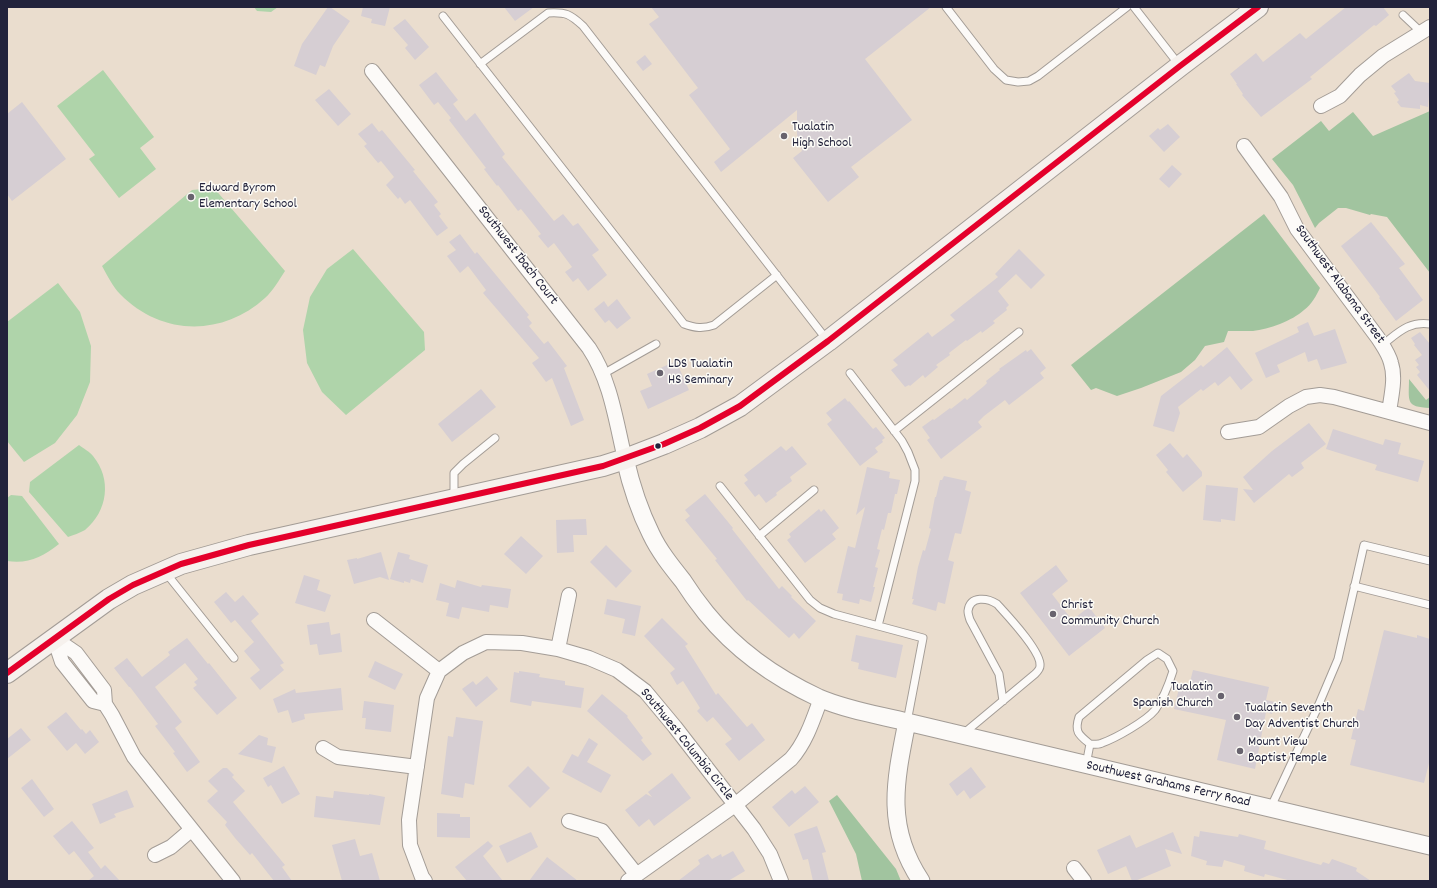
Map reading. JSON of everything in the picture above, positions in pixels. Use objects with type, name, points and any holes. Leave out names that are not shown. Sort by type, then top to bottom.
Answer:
[{"type":"main road","points":[[7,673],[54,638],[121,592],[165,571],[204,557],[249,545],[572,474],[626,459],[700,428],[740,406],[828,341],[1253,9]]},
{"type":"street","points":[[1321,106],[1340,96],[1360,75],[1383,56],[1425,30]]},
{"type":"street","name":"Southwest Ibach Court","points":[[372,71],[589,348],[606,382],[626,459]]},
{"type":"street","name":"Southwest Alabama Street","points":[[1244,146],[1281,197],[1297,230],[1382,345],[1391,362],[1393,372],[1389,412]]},
{"type":"street","points":[[1228,432],[1259,427],[1289,406],[1306,397],[1320,395],[1334,397],[1430,423]]},
{"type":"street","name":"Southwest Grahams Ferry Road","points":[[626,459],[632,486],[643,518],[651,534],[663,555],[706,613],[736,644],[760,664],[804,690],[844,706],[907,722],[1430,846]]},
{"type":"street","points":[[558,650],[569,595]]},
{"type":"street","points":[[374,620],[439,671],[428,698],[409,820],[410,845],[422,877],[425,881]]},
{"type":"street","points":[[54,638],[62,662],[93,701],[105,704],[134,757],[233,881]]},
{"type":"street","name":"Southwest Columbia Circle","points":[[439,671],[463,653],[486,642],[522,643],[558,650],[589,658],[617,670],[645,691],[675,727],[754,829],[770,854],[781,881]]},
{"type":"street","points":[[569,821],[602,831],[632,877],[735,805],[791,760],[807,735],[821,698]]},
{"type":"street","points":[[907,722],[896,779],[895,807],[898,829],[904,850],[913,869],[921,881]]},
{"type":"street","points":[[323,748],[338,757],[417,767]]},
{"type":"street","points":[[155,856],[171,847],[192,830]]},
{"type":"street","points":[[1074,868],[1084,881]]},
{"type":"lane","points":[[946,7],[994,69],[1006,80],[1018,82],[1029,81],[1038,76],[1127,7]]},
{"type":"lane","points":[[1134,7],[1180,66]]},
{"type":"lane","points":[[480,64],[548,13],[560,12],[566,13],[573,17],[582,26],[828,341]]},
{"type":"lane","points":[[1403,15],[1425,30]]},
{"type":"lane","points":[[442,16],[684,324],[694,328],[705,328],[714,325],[777,275]]},
{"type":"lane","points":[[1382,345],[1411,325],[1419,323],[1430,324]]},
{"type":"lane","points":[[894,431],[1018,332]]},
{"type":"lane","points":[[603,374],[656,344]]},
{"type":"lane","points":[[850,374],[894,431],[908,452],[912,459],[915,481],[878,626]]},
{"type":"lane","points":[[454,500],[454,473],[495,438]]},
{"type":"lane","points":[[720,486],[810,600],[827,611],[923,638],[907,722]]},
{"type":"lane","points":[[759,536],[814,490]]},
{"type":"lane","points":[[1270,809],[1316,711],[1338,659],[1364,545],[1430,561]]},
{"type":"lane","points":[[165,571],[234,658]]},
{"type":"lane","points":[[1354,586],[1430,605]]},
{"type":"lane","points":[[961,735],[1003,701],[1036,674],[1040,666],[1038,655],[997,604],[990,599],[978,599],[970,604],[968,611],[970,620],[999,674],[1003,701]]},
{"type":"lane","points":[[1158,653],[1167,659],[1173,671],[1168,685],[1154,711],[1138,724],[1118,736],[1101,744],[1090,744],[1078,734],[1077,725],[1080,717],[1147,660],[1158,653]]},
{"type":"lane","points":[[1086,765],[1090,744]]},
{"type":"green space","points":[[254,7],[278,7],[271,12],[257,11]]},
{"type":"green space","points":[[103,70],[154,137],[140,148],[156,169],[119,198],[89,159],[95,155],[57,106]]},
{"type":"green space","points":[[1430,111],[1430,273],[1387,217],[1370,215],[1346,208],[1338,208],[1315,228],[1293,185],[1272,159],[1321,121],[1329,131],[1353,112],[1373,136]]},
{"type":"green space","points":[[214,188],[285,271],[265,298],[248,311],[230,320],[211,325],[192,326],[173,324],[154,318],[136,308],[120,294],[102,266],[192,190]]},
{"type":"green space","points":[[1264,214],[1320,288],[1309,305],[1293,318],[1273,326],[1253,331],[1228,331],[1224,342],[1205,346],[1195,360],[1181,372],[1141,388],[1117,396],[1096,388],[1091,390],[1071,365]]},
{"type":"green space","points":[[353,249],[424,332],[425,350],[346,415],[322,392],[307,363],[303,330],[310,297],[327,269]]},
{"type":"green space","points":[[58,283],[80,312],[91,346],[90,382],[77,415],[55,443],[24,462],[7,441],[7,322]]},
{"type":"green space","points":[[1409,379],[1426,400],[1430,397],[1430,408],[1412,404],[1409,398]]},
{"type":"green space","points":[[79,445],[92,455],[99,465],[103,475],[105,494],[99,514],[93,522],[85,530],[68,537],[29,492],[30,482]]},
{"type":"green space","points":[[11,495],[22,496],[59,544],[47,553],[29,560],[15,562],[7,561],[7,498]]},
{"type":"green space","points":[[837,795],[896,869],[901,881],[862,881],[856,854],[829,801]]},
{"type":"building","points":[[328,7],[350,21],[333,46],[325,67],[320,65],[316,75],[294,66],[302,44]]},
{"type":"building","points":[[363,7],[390,7],[385,26],[371,23],[372,19],[361,16]]},
{"type":"building","points":[[504,7],[534,7],[515,21]]},
{"type":"building","points":[[651,7],[931,7],[865,59],[912,120],[851,167],[859,177],[828,202],[793,158],[802,151],[797,135],[797,110],[721,172],[714,162],[730,149],[689,95],[698,88],[649,24],[659,17]]},
{"type":"building","points":[[1346,7],[1383,7],[1389,15],[1376,26],[1374,25],[1310,77],[1312,79],[1261,117],[1242,95],[1243,94],[1230,74],[1256,53],[1263,62],[1300,33],[1306,39]]},
{"type":"building","points":[[405,19],[429,47],[415,60],[405,48],[408,45],[393,28]]},
{"type":"building","points":[[645,55],[652,64],[643,71],[636,62]]},
{"type":"building","points":[[436,72],[458,100],[453,104],[466,121],[475,113],[505,154],[502,157],[554,221],[563,214],[573,226],[578,223],[599,250],[592,255],[607,275],[588,291],[578,278],[573,282],[565,272],[572,267],[554,243],[548,248],[538,236],[541,234],[521,209],[518,211],[484,169],[486,168],[449,120],[451,118],[438,102],[434,105],[419,85]]},
{"type":"building","points":[[1409,73],[1415,81],[1430,83],[1428,107],[1420,105],[1420,109],[1401,107],[1397,102],[1399,100],[1394,93],[1396,92],[1391,86]]},
{"type":"building","points":[[329,89],[351,114],[338,126],[315,100]]},
{"type":"building","points":[[22,102],[66,159],[12,201],[7,194],[7,114]]},
{"type":"building","points":[[372,123],[379,132],[382,130],[415,170],[413,171],[438,202],[434,205],[441,214],[439,216],[448,228],[437,236],[410,200],[405,204],[400,197],[398,199],[386,185],[394,177],[381,161],[378,163],[364,146],[367,144],[358,134]]},
{"type":"building","points":[[1168,124],[1180,137],[1164,152],[1149,136],[1158,128],[1160,130]]},
{"type":"building","points":[[1172,165],[1182,174],[1169,188],[1159,179]]},
{"type":"building","points":[[1371,222],[1405,264],[1399,268],[1423,300],[1396,321],[1379,298],[1380,297],[1341,246]]},
{"type":"building","points":[[460,234],[475,254],[477,252],[529,315],[527,317],[532,323],[529,326],[544,344],[548,341],[567,366],[564,368],[584,420],[571,426],[552,378],[546,382],[532,363],[539,358],[483,293],[486,290],[468,266],[460,273],[447,256],[456,250],[449,242]]},
{"type":"building","points":[[1019,249],[1045,275],[1031,289],[1016,274],[998,291],[1009,305],[1006,308],[1007,310],[993,321],[995,323],[982,333],[981,331],[967,341],[966,340],[949,353],[950,355],[936,365],[938,367],[925,378],[923,375],[910,386],[905,387],[891,370],[898,365],[893,360],[928,332],[932,337],[955,320],[950,315],[998,277],[995,274]]},
{"type":"building","points":[[617,299],[631,318],[617,329],[609,320],[605,323],[594,309],[604,301],[608,307]]},
{"type":"building","points":[[1308,322],[1314,336],[1335,329],[1347,363],[1321,370],[1317,359],[1308,362],[1305,352],[1277,365],[1280,372],[1266,378],[1255,353],[1299,332],[1297,327]]},
{"type":"building","points":[[1420,332],[1430,344],[1430,391],[1417,375],[1420,372],[1416,367],[1419,365],[1415,360],[1422,355],[1414,345],[1415,344],[1411,338]]},
{"type":"building","points":[[1227,347],[1253,380],[1241,390],[1230,376],[1218,386],[1215,382],[1203,391],[1201,389],[1178,407],[1180,413],[1174,432],[1153,426],[1161,396],[1201,365],[1203,367]]},
{"type":"building","points":[[1031,349],[1046,368],[1040,373],[1044,378],[1009,405],[1005,400],[984,416],[978,422],[982,427],[941,459],[927,440],[930,438],[922,427],[950,408],[951,409],[965,398],[967,400],[984,386],[987,383],[986,381],[1000,370],[999,369],[1026,350],[1027,352]]},
{"type":"building","points":[[676,361],[689,390],[648,409],[640,391],[652,386],[647,374]]},
{"type":"building","points":[[481,389],[496,407],[452,442],[438,424]]},
{"type":"building","points":[[845,398],[873,429],[876,427],[885,438],[882,440],[883,442],[875,448],[878,452],[860,466],[827,424],[832,420],[826,413]]},
{"type":"building","points":[[1309,423],[1326,444],[1301,463],[1304,468],[1292,477],[1289,474],[1254,503],[1243,489],[1253,490],[1243,477],[1272,451]]},
{"type":"building","points":[[1333,429],[1383,445],[1385,439],[1401,443],[1398,454],[1424,461],[1418,482],[1375,470],[1377,465],[1326,449]]},
{"type":"building","points":[[1170,443],[1183,458],[1187,454],[1202,472],[1202,476],[1183,492],[1166,472],[1168,470],[1156,455]]},
{"type":"building","points":[[781,446],[786,451],[792,446],[807,464],[790,477],[792,481],[766,503],[759,494],[755,497],[744,483],[748,480],[744,475]]},
{"type":"building","points":[[867,467],[890,472],[889,478],[900,480],[891,513],[888,513],[877,549],[880,550],[875,567],[878,568],[871,602],[860,599],[859,604],[842,600],[843,594],[837,593],[848,546],[855,548],[865,507],[856,515]]},
{"type":"building","points":[[944,476],[967,481],[965,490],[971,492],[961,534],[955,533],[948,560],[954,562],[945,604],[938,602],[936,611],[912,604],[914,599],[912,599],[918,567],[923,550],[925,551],[931,529],[929,528],[935,497],[940,480],[942,480]]},
{"type":"building","points":[[1206,485],[1238,488],[1235,521],[1221,519],[1221,522],[1203,520]]},
{"type":"building","points":[[705,494],[779,589],[782,586],[792,596],[791,597],[816,621],[799,639],[794,633],[789,638],[748,600],[747,601],[715,560],[717,559],[685,520],[690,516],[685,510]]},
{"type":"building","points":[[819,509],[821,512],[824,509],[839,528],[832,534],[836,539],[805,563],[787,540],[791,537],[789,534]]},
{"type":"building","points":[[586,519],[587,535],[573,535],[574,552],[557,553],[556,520]]},
{"type":"building","points":[[521,536],[543,556],[526,574],[504,554]]},
{"type":"building","points":[[606,545],[632,571],[616,588],[590,562]]},
{"type":"building","points":[[381,552],[389,580],[380,577],[354,584],[347,560],[357,559]]},
{"type":"building","points":[[398,552],[410,555],[409,559],[428,565],[423,583],[411,579],[410,583],[404,581],[404,583],[390,579]]},
{"type":"building","name":"Christ Community Church","points":[[1056,565],[1068,581],[1052,594],[1072,620],[1089,607],[1105,628],[1069,656],[1020,593]]},
{"type":"building","points":[[304,575],[320,580],[317,590],[331,595],[325,612],[295,603]]},
{"type":"building","points":[[457,580],[481,587],[482,585],[511,589],[508,608],[490,605],[489,612],[462,607],[459,619],[446,616],[449,603],[436,600],[440,583],[455,588]]},
{"type":"building","points":[[226,592],[235,602],[243,595],[259,614],[251,621],[284,663],[280,665],[284,670],[260,690],[250,678],[260,670],[244,651],[254,642],[235,620],[231,623],[214,602]]},
{"type":"building","points":[[607,599],[641,606],[635,636],[622,633],[625,619],[604,614]]},
{"type":"building","points":[[662,618],[688,644],[685,646],[716,695],[718,693],[747,727],[752,723],[765,740],[739,761],[725,744],[732,739],[713,717],[707,722],[697,711],[700,708],[683,681],[677,685],[670,673],[675,669],[644,636]]},
{"type":"building","points":[[329,622],[331,635],[340,633],[342,652],[319,655],[317,644],[310,645],[307,625]]},
{"type":"building","points":[[1384,630],[1417,638],[1417,635],[1430,639],[1430,759],[1424,783],[1350,765],[1356,740],[1351,739],[1358,709],[1364,711]]},
{"type":"building","points":[[856,635],[903,645],[896,678],[858,669],[859,663],[851,661]]},
{"type":"building","points":[[187,638],[237,698],[217,715],[193,688],[197,685],[194,682],[198,679],[185,663],[155,687],[182,722],[175,728],[200,762],[187,772],[173,753],[175,752],[155,726],[158,724],[114,668],[127,658],[142,677],[170,655],[168,652]]},
{"type":"building","points":[[375,661],[403,674],[395,690],[368,677]]},
{"type":"building","name":"Tualatin Seventh Day Adventist Church","points":[[1193,670],[1269,687],[1266,700],[1275,702],[1272,714],[1266,712],[1255,769],[1217,760],[1226,720],[1174,709],[1180,684],[1189,686]]},
{"type":"building","points":[[519,671],[540,674],[539,677],[565,681],[565,685],[584,688],[581,708],[532,701],[531,706],[510,702],[514,672],[519,673]]},
{"type":"building","points":[[487,676],[498,689],[476,707],[462,689],[473,681],[476,685]]},
{"type":"building","points":[[341,688],[343,710],[304,714],[305,719],[292,723],[288,710],[278,713],[273,699],[295,689],[296,693]]},
{"type":"building","points":[[602,694],[628,716],[627,717],[643,738],[641,740],[652,754],[643,761],[587,711]]},
{"type":"building","points":[[364,701],[394,705],[391,732],[365,729],[366,718],[362,718]]},
{"type":"building","points":[[66,712],[81,730],[82,729],[86,734],[90,730],[99,742],[85,754],[76,743],[67,751],[47,727]]},
{"type":"building","points":[[456,717],[483,721],[474,785],[465,783],[463,798],[441,794],[448,736],[453,737]]},
{"type":"building","points":[[21,728],[31,740],[7,759],[7,739]]},
{"type":"building","points":[[259,735],[268,738],[267,745],[276,747],[272,763],[238,754]]},
{"type":"building","points":[[589,738],[598,744],[587,762],[611,775],[601,793],[562,772],[572,754],[578,757]]},
{"type":"building","points":[[284,766],[300,794],[282,804],[271,785],[268,787],[263,778]]},
{"type":"building","points":[[528,766],[550,788],[530,808],[508,786]]},
{"type":"building","points":[[971,767],[986,787],[970,799],[964,790],[957,796],[949,784]]},
{"type":"building","points":[[223,768],[227,768],[234,775],[232,777],[245,791],[233,802],[285,865],[282,867],[292,881],[274,881],[252,853],[250,855],[235,838],[225,825],[227,822],[207,801],[218,791],[208,781]]},
{"type":"building","points":[[672,773],[691,798],[654,826],[649,819],[639,827],[625,810],[646,794],[652,797],[648,792]]},
{"type":"building","points":[[32,779],[54,809],[44,817],[21,788]]},
{"type":"building","points":[[805,786],[819,802],[789,827],[772,807],[792,790],[795,794]]},
{"type":"building","points":[[127,790],[134,807],[114,814],[116,817],[100,824],[92,804]]},
{"type":"building","points":[[334,791],[385,797],[380,825],[314,817],[316,796],[333,798]]},
{"type":"building","points":[[437,813],[460,814],[460,817],[470,817],[470,838],[437,837]]},
{"type":"building","points":[[72,821],[94,848],[88,852],[101,869],[105,865],[120,881],[88,881],[94,876],[74,851],[69,855],[53,836]]},
{"type":"building","points":[[817,826],[826,852],[822,853],[829,881],[813,881],[808,859],[803,860],[794,834]]},
{"type":"building","points":[[1200,831],[1238,837],[1239,834],[1266,841],[1264,849],[1321,865],[1323,862],[1329,864],[1332,859],[1357,868],[1356,871],[1371,881],[1291,881],[1265,874],[1264,877],[1244,871],[1245,866],[1224,860],[1222,867],[1206,865],[1207,861],[1191,856],[1194,836],[1199,837]]},
{"type":"building","points":[[531,832],[538,847],[507,863],[499,846]]},
{"type":"building","points":[[1173,832],[1182,854],[1165,849],[1171,866],[1135,881],[1132,881],[1126,866],[1108,874],[1097,850],[1130,835],[1136,848]]},
{"type":"building","points":[[355,839],[360,856],[372,853],[380,881],[342,881],[332,845]]},
{"type":"building","points":[[488,841],[493,846],[483,856],[503,881],[467,881],[455,867]]},
{"type":"building","points":[[733,851],[745,871],[728,881],[678,881],[700,864],[698,860],[708,854],[712,859],[721,854],[722,857]]},
{"type":"building","points":[[547,857],[578,881],[529,881]]},
{"type":"transit line","points":[[7,673],[109,599],[133,585],[181,564],[249,545],[603,466],[664,444],[700,428],[740,406],[828,341],[1180,66],[1258,7]]},
{"type":"place","name":"Tualatin High School","points":[[784,136]]},
{"type":"place","name":"Edward Byrom Elementary School","points":[[191,197]]},
{"type":"place","name":"LDS Tualatin HS Seminary","points":[[660,373]]},
{"type":"place","name":"Christ Community Church","points":[[1053,614]]},
{"type":"place","name":"Tualatin Spanish Church","points":[[1221,696]]},
{"type":"place","name":"Tualatin Seventh Day Adventist Church","points":[[1237,717]]},
{"type":"place","name":"Mount View Baptist Temple","points":[[1240,751]]}]
